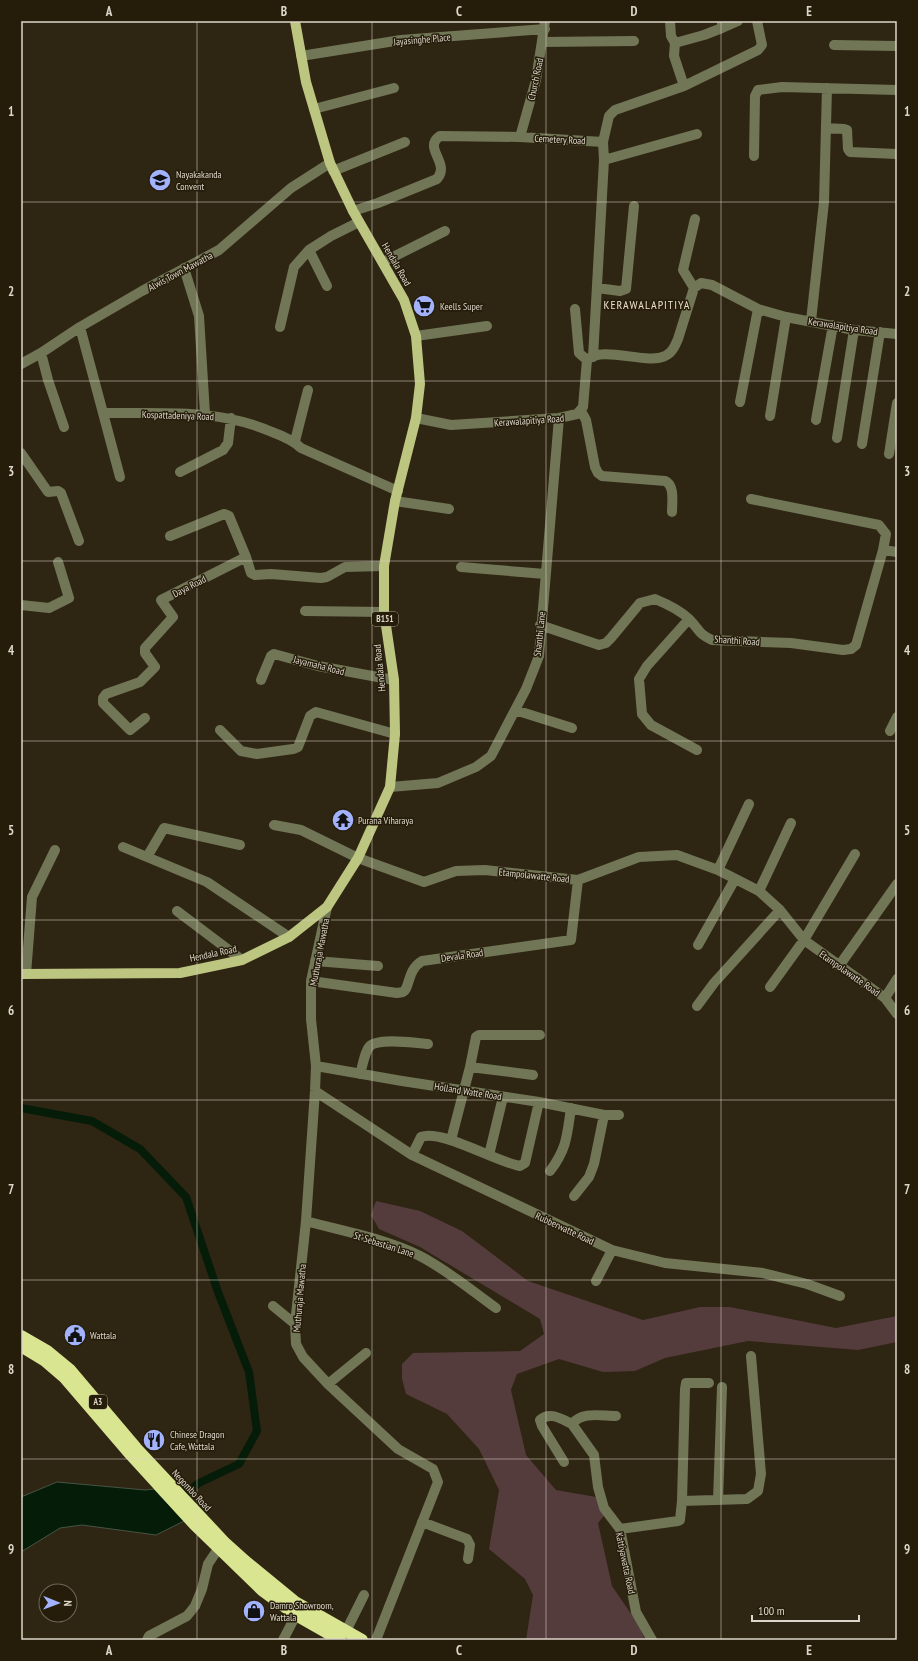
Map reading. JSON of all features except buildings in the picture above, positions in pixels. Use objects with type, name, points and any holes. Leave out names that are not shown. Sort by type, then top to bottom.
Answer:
[{"type":"highway","name":"Negombo Road","points":[[21,1336],[47,1351],[70,1370],[136,1448],[162,1483]]},
{"type":"highway","name":"Negombo Road","points":[[21,1346],[44,1360],[65,1378],[131,1455],[162,1483],[199,1522],[225,1543],[245,1562],[295,1602],[343,1636]]},
{"type":"highway","name":"Negombo Road","points":[[199,1522],[218,1549],[263,1591],[296,1615],[343,1636],[362,1640]]},
{"type":"main road","name":"Hendala Road","points":[[24,974],[180,972],[242,960],[289,937],[327,907],[358,858],[390,787],[395,734],[394,680],[384,612],[384,566],[397,496],[416,418],[420,384],[416,336],[404,300],[353,211],[332,167],[314,109],[301,56],[295,21]]},
{"type":"street","points":[[670,21],[671,36],[675,43],[674,56],[684,86]]},
{"type":"street","points":[[675,43],[704,35],[722,24],[738,21]]},
{"type":"street","points":[[672,512],[672,487],[669,482],[602,476],[598,473],[595,467],[586,420],[581,411],[590,359],[597,288],[604,160],[603,142],[609,116],[615,110],[684,86],[758,50],[762,45],[762,40],[757,21]]},
{"type":"street","name":"Jayasinghe Place","points":[[301,56],[402,40],[545,25]]},
{"type":"street","name":"Church Road","points":[[520,137],[536,80],[545,25]]},
{"type":"street","points":[[542,42],[634,41]]},
{"type":"street","points":[[834,45],[897,46]]},
{"type":"street","points":[[754,156],[755,96],[758,90],[782,87],[897,90]]},
{"type":"street","points":[[314,109],[394,88]]},
{"type":"street","points":[[811,321],[824,202],[827,88]]},
{"type":"street","points":[[826,128],[847,130],[848,149],[850,152],[897,154]]},
{"type":"street","points":[[604,160],[697,134]]},
{"type":"street","name":"Cemetery Road","points":[[353,211],[378,203],[437,179],[441,173],[442,167],[434,148],[434,143],[440,136],[520,137],[603,142]]},
{"type":"street","name":"Alwis Town Mawatha","points":[[21,364],[80,327],[184,268],[219,250],[291,188],[332,167],[405,142]]},
{"type":"street","points":[[597,288],[620,291],[626,289],[634,206]]},
{"type":"street","points":[[575,308],[579,353],[590,359],[602,355],[656,358],[667,356],[675,347],[678,340],[694,288],[683,270],[695,219]]},
{"type":"street","points":[[280,327],[294,267],[309,250],[331,236],[359,222]]},
{"type":"street","points":[[382,262],[445,231]]},
{"type":"street","points":[[309,250],[327,286]]},
{"type":"street","points":[[184,268],[199,316],[205,414]]},
{"type":"street","name":"Kerawalapitiya Road","points":[[694,288],[700,283],[712,284],[758,309],[786,317],[854,330],[897,334]]},
{"type":"street","points":[[740,402],[758,309]]},
{"type":"street","points":[[770,416],[786,317]]},
{"type":"street","points":[[816,420],[832,325]]},
{"type":"street","points":[[416,336],[487,326]]},
{"type":"street","points":[[80,327],[120,477]]},
{"type":"street","points":[[837,438],[854,330]]},
{"type":"street","points":[[862,444],[880,332]]},
{"type":"street","points":[[40,353],[64,427]]},
{"type":"street","points":[[294,441],[308,390]]},
{"type":"street","points":[[889,454],[896,418],[897,403]]},
{"type":"street","name":"Kerawalapitiya Road","points":[[416,418],[451,425],[558,418],[572,416],[581,411]]},
{"type":"street","name":"Kospattadeniya Road","points":[[103,413],[205,414],[231,418],[259,426],[294,441],[301,448],[397,496],[449,509]]},
{"type":"street","points":[[180,472],[223,450],[228,443],[231,418]]},
{"type":"street","name":"Shanthi Lane","points":[[390,787],[438,783],[476,767],[490,756],[526,689],[539,656],[540,625],[558,418]]},
{"type":"street","points":[[21,453],[48,492],[58,490],[61,493],[79,541]]},
{"type":"street","name":"Shanthi Road","points":[[540,625],[599,645],[606,643],[640,603],[646,600],[655,599],[672,607],[689,619],[701,634],[712,640],[791,643],[843,650],[851,649],[856,645],[883,550],[886,534],[879,526],[752,499]]},
{"type":"street","points":[[170,536],[227,514],[230,516],[252,573],[255,576],[271,574],[321,578],[327,577],[345,567],[384,566]]},
{"type":"street","points":[[883,550],[897,552]]},
{"type":"street","name":"Daya Road","points":[[145,718],[130,730],[103,703],[103,698],[106,694],[140,682],[155,666],[145,653],[146,648],[173,617],[161,600],[246,557]]},
{"type":"street","points":[[21,605],[48,608],[69,598],[58,562]]},
{"type":"street","points":[[462,567],[545,574]]},
{"type":"street","points":[[305,611],[384,612]]},
{"type":"street","points":[[689,619],[647,666],[639,679],[642,714],[645,719],[651,725],[697,750]]},
{"type":"street","name":"Jayamaha Road","points":[[261,680],[271,656],[277,654],[318,666],[394,680]]},
{"type":"street","points":[[515,710],[572,728]]},
{"type":"street","points":[[220,730],[241,751],[257,754],[298,747],[310,716],[316,712],[395,734]]},
{"type":"street","points":[[890,731],[897,717]]},
{"type":"street","points":[[718,870],[750,804]]},
{"type":"street","points":[[759,891],[791,823]]},
{"type":"street","name":"Etampolawatte Road","points":[[274,825],[300,830],[358,858],[424,882],[456,871],[485,870],[578,880],[639,857],[668,854],[677,855],[718,870],[759,891],[780,910],[804,940],[838,966],[885,998],[897,1014]]},
{"type":"street","points":[[147,857],[164,828],[240,845]]},
{"type":"street","points":[[123,847],[207,882],[289,937]]},
{"type":"street","points":[[24,974],[32,897],[55,850]]},
{"type":"street","points":[[770,987],[804,940],[855,854]]},
{"type":"street","points":[[698,945],[735,879]]},
{"type":"street","name":"Devala Road","points":[[311,981],[397,993],[403,992],[406,988],[411,970],[422,960],[571,940],[578,880]]},
{"type":"street","points":[[838,966],[897,884]]},
{"type":"street","name":"Muthuraja Mawatha","points":[[327,907],[311,981],[311,1019],[316,1066],[315,1091],[306,1221],[295,1324],[296,1344],[303,1357],[328,1384],[398,1449],[433,1469],[438,1482],[376,1640]]},
{"type":"street","points":[[177,910],[242,960]]},
{"type":"street","points":[[697,1006],[714,983],[780,910]]},
{"type":"street","points":[[315,961],[378,966]]},
{"type":"street","points":[[885,998],[897,979]]},
{"type":"street","points":[[451,1140],[470,1067],[474,1041],[479,1035],[540,1035]]},
{"type":"street","points":[[360,1074],[366,1053],[370,1046],[374,1043],[382,1041],[428,1044]]},
{"type":"street","name":"Holland Watte Road","points":[[316,1066],[463,1091],[539,1102],[604,1115],[619,1115]]},
{"type":"street","points":[[470,1067],[533,1075]]},
{"type":"street","name":"Rubberwatte Road","points":[[315,1091],[412,1155],[612,1250],[665,1263],[763,1273],[807,1284],[840,1296]]},
{"type":"street","points":[[489,1155],[503,1097]]},
{"type":"street","points":[[412,1155],[421,1137],[428,1135],[451,1140],[520,1166],[525,1163],[539,1102]]},
{"type":"street","points":[[550,1171],[562,1154],[572,1108]]},
{"type":"street","points":[[574,1196],[589,1177],[594,1164],[604,1115]]},
{"type":"street","name":"St' Sebastian Lane","points":[[306,1221],[395,1246],[419,1256],[441,1268],[496,1308]]},
{"type":"street","points":[[596,1281],[612,1250]]},
{"type":"street","points":[[273,1306],[295,1324]]},
{"type":"street","points":[[328,1384],[366,1353]]},
{"type":"street","points":[[682,1501],[747,1499],[758,1491],[762,1474],[751,1356]]},
{"type":"street","points":[[620,1529],[680,1520],[682,1501],[684,1389],[686,1383],[709,1383]]},
{"type":"street","points":[[718,1500],[722,1387]]},
{"type":"street","points":[[564,1462],[542,1426],[540,1420],[544,1416],[550,1415],[572,1424],[576,1418],[583,1416],[616,1416]]},
{"type":"street","name":"Kattiyawatta Road","points":[[572,1424],[594,1455],[598,1487],[604,1508],[620,1529],[636,1612],[652,1640]]},
{"type":"street","points":[[422,1522],[467,1539],[470,1545],[468,1560]]},
{"type":"street","points":[[147,1640],[150,1636],[187,1616],[195,1606],[202,1589],[208,1564],[218,1549]]},
{"type":"street","points":[[343,1636],[364,1595]]},
{"type":"street","points":[[283,1640],[296,1615]]},
{"type":"shaded area","points":[[376,1201],[420,1211],[462,1231],[528,1281],[643,1320],[700,1307],[730,1307],[836,1328],[897,1316],[897,1342],[858,1350],[748,1341],[665,1358],[635,1371],[603,1372],[559,1359],[517,1374],[511,1390],[526,1455],[556,1490],[602,1498],[608,1511],[598,1523],[612,1586],[638,1624],[645,1640],[526,1640],[533,1595],[525,1579],[489,1549],[499,1490],[479,1449],[447,1414],[406,1394],[402,1379],[402,1364],[413,1353],[520,1351],[544,1334],[540,1319],[420,1247],[379,1229],[371,1215]]},
{"type":"shaded area","points":[[57,1482],[145,1490],[154,1489],[184,1521],[156,1535],[82,1525],[60,1528],[21,1552],[21,1497]]},
{"type":"waterway","points":[[21,1108],[92,1121],[140,1149],[186,1197],[218,1292],[249,1372],[257,1431],[239,1464],[199,1483],[177,1499]]},
{"type":"place","name":"Nayakakanda Convent","points":[[160,180]]},
{"type":"place","name":"Keells Super","points":[[424,306]]},
{"type":"place","name":"Purana Viharaya","points":[[343,820]]},
{"type":"place","name":"Wattala","points":[[75,1335]]},
{"type":"place","name":"Chinese Dragon Cafe, Wattala","points":[[154,1440]]},
{"type":"place","name":"Damro Showroom, Wattala","points":[[254,1611]]},
{"type":"district","name":"KERAWALAPITIYA","points":[[647,305]]}]
